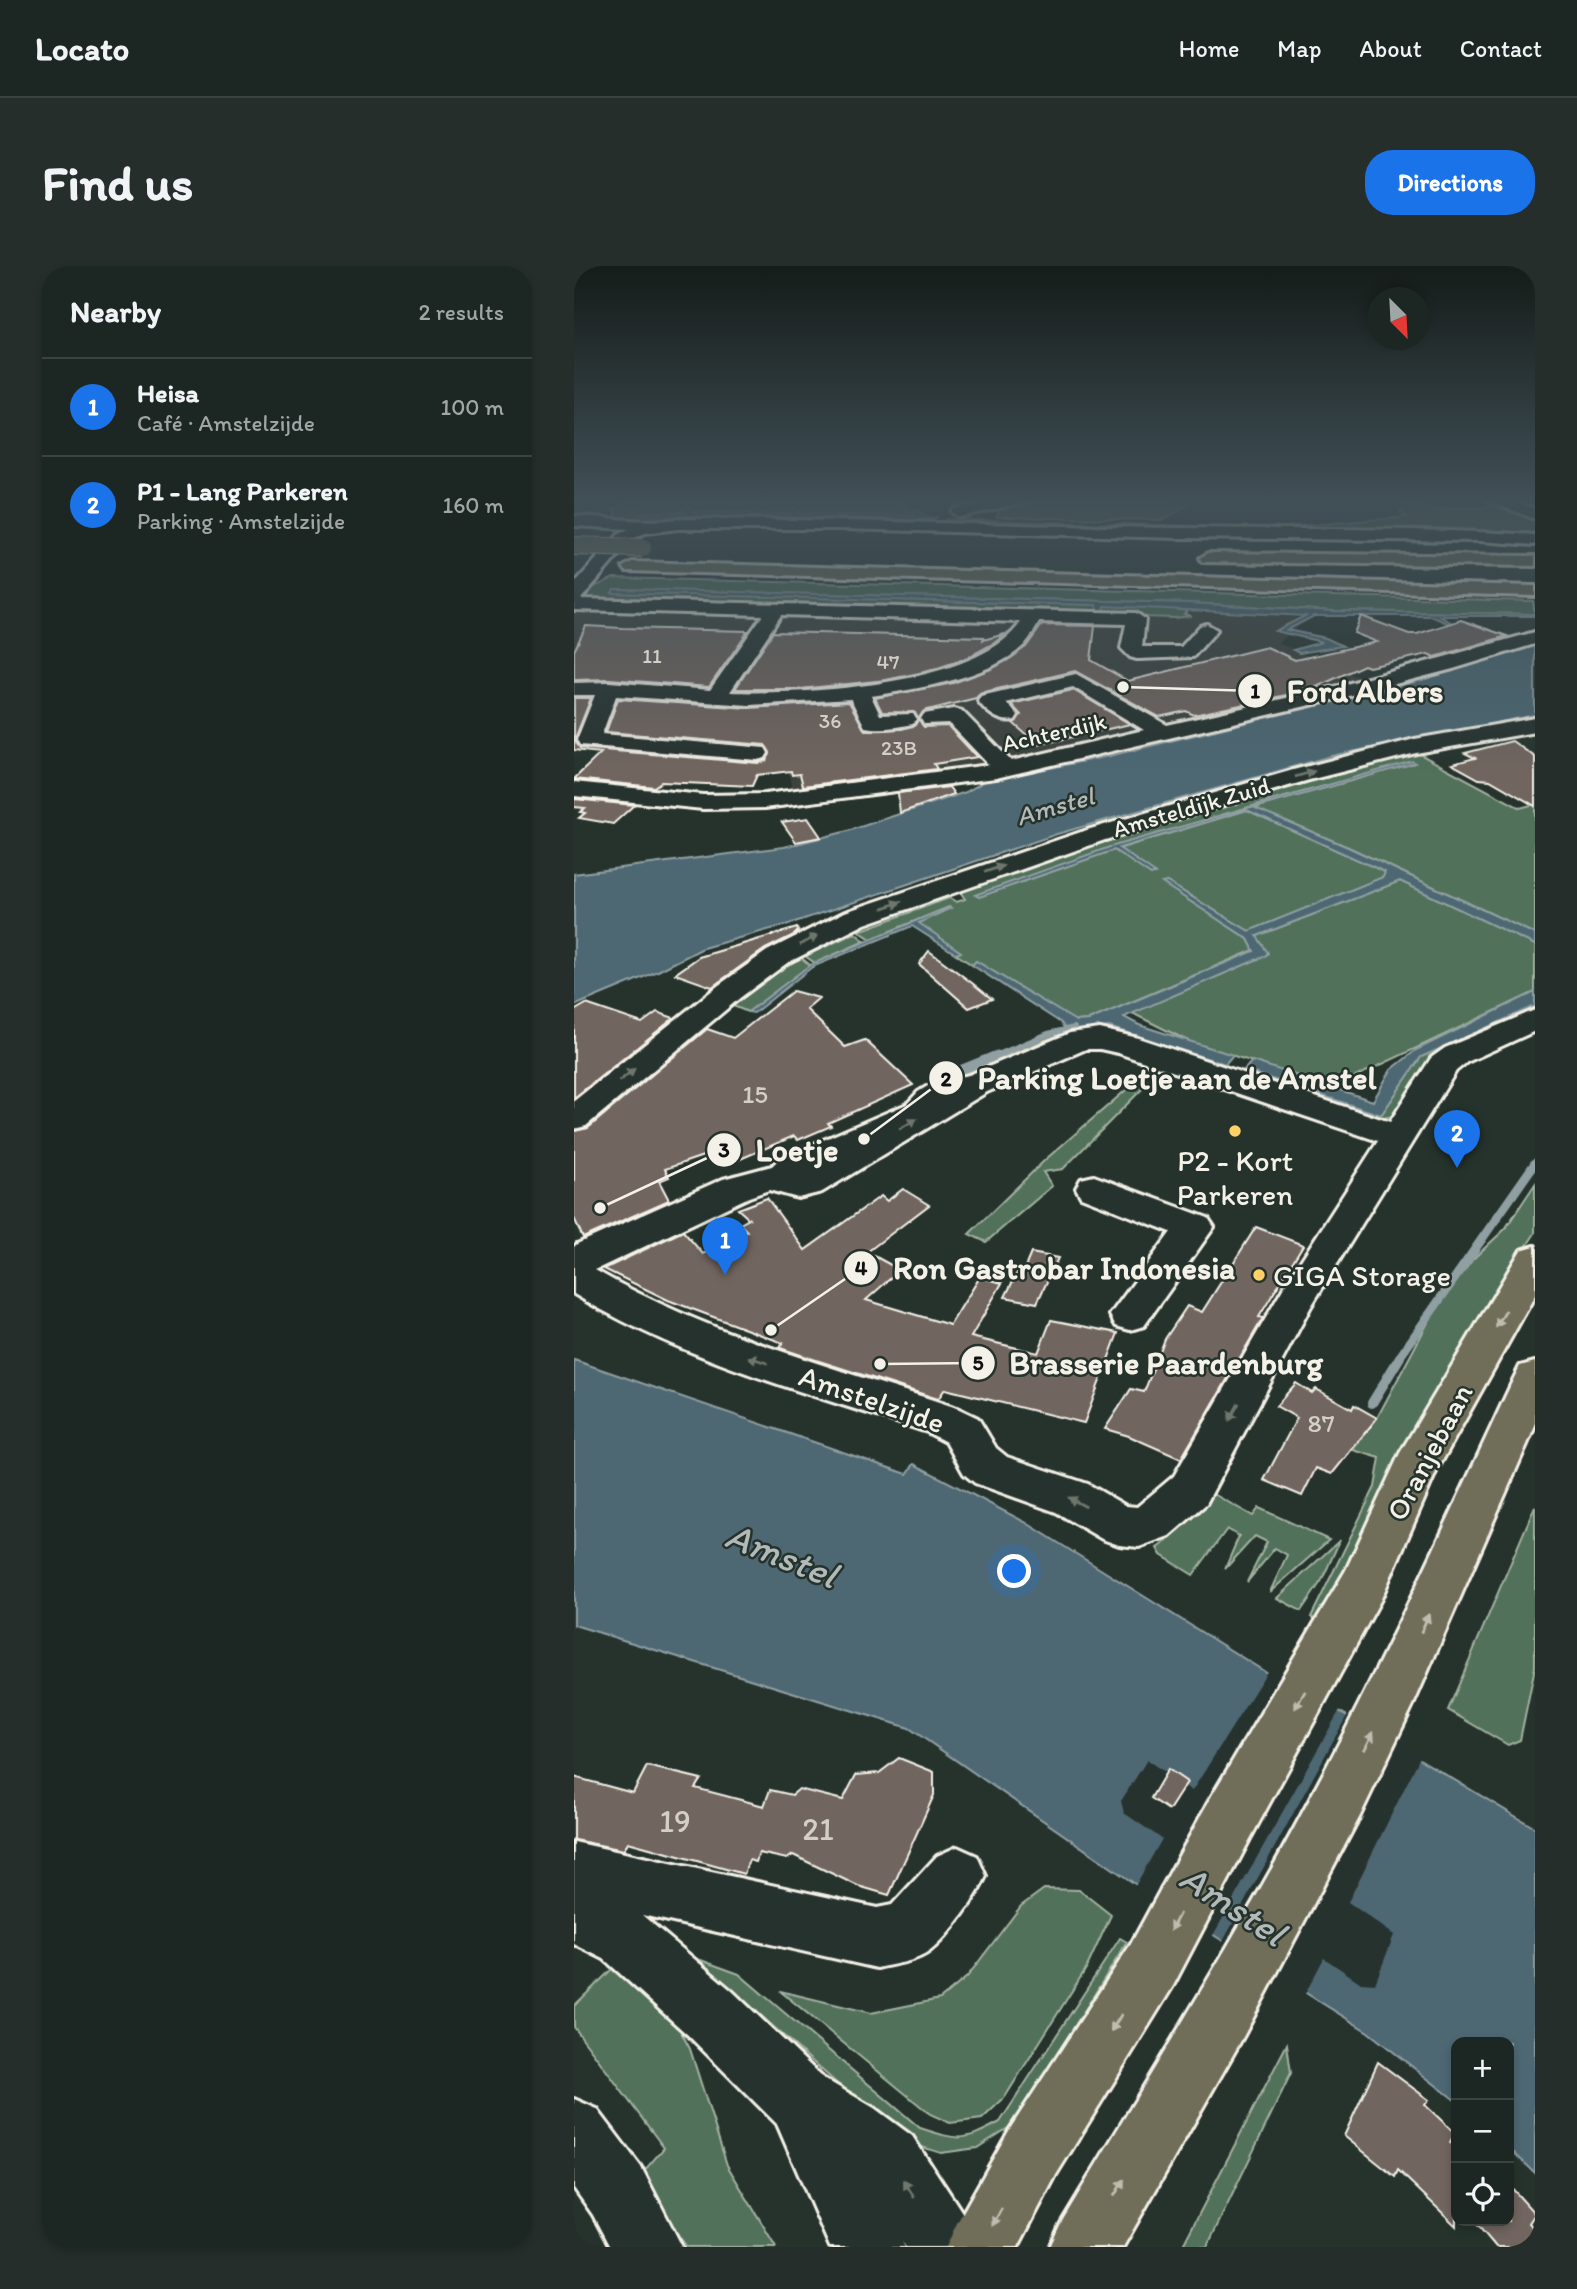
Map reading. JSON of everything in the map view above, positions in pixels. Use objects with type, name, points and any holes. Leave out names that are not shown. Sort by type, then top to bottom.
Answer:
[{"type":"main road","points":[[1514,590],[1535,591]]},
{"type":"main road","name":"Oranjebaan","points":[[981,2247],[1033,2152],[1152,1965],[1230,1819],[1364,1584],[1416,1466],[1535,1260]]},
{"type":"main road","name":"Oranjebaan","points":[[1085,2247],[1221,2015],[1341,1797],[1396,1686],[1535,1378]]},
{"type":"street","points":[[574,604],[722,614],[776,609],[1136,619],[1131,648],[1137,653],[1186,653],[1207,630]]},
{"type":"street","points":[[716,697],[776,609]]},
{"type":"street","points":[[840,631],[851,610]]},
{"type":"street","points":[[574,690],[609,688],[752,699],[858,691],[915,682],[983,663],[1015,643],[1034,616]]},
{"type":"street","name":"Achterdijk","points":[[574,789],[703,802],[765,801],[1006,769],[1446,665],[1535,638]]},
{"type":"street","points":[[1007,715],[989,701],[1076,680],[1164,733]]},
{"type":"street","points":[[915,682],[941,712],[954,716],[1006,769]]},
{"type":"street","points":[[609,688],[588,740],[757,753]]},
{"type":"street","points":[[858,691],[873,722],[905,719]]},
{"type":"street","name":"Amsteldijk Zuid","points":[[574,1118],[730,991],[777,957],[855,918],[1096,835],[1301,775],[1415,746],[1535,724]]},
{"type":"street","name":"Amstelzijde","points":[[574,1276],[599,1292],[680,1333],[942,1420],[962,1430],[980,1461],[991,1470],[1072,1498],[1113,1523],[1131,1527],[1152,1522],[1190,1490],[1295,1303],[1397,1136],[1448,1060],[1535,1019]]},
{"type":"street","points":[[574,1265],[591,1254],[736,1188],[766,1178],[784,1177],[792,1167],[919,1112],[926,1099],[956,1086],[975,1085],[1081,1040],[1100,1039],[1127,1045],[1397,1136]]},
{"type":"street","points":[[1094,1188],[1195,1227],[1130,1315]]},
{"type":"street","points":[[574,1871],[877,1938],[908,1930],[957,1876]]},
{"type":"street","points":[[574,1912],[625,1938],[710,2013],[800,2101],[851,2131],[889,2159],[945,2247]]},
{"type":"street","points":[[800,2101],[847,2211],[870,2247]]},
{"type":"street","points":[[574,2132],[617,2192],[647,2247]]},
{"type":"shaded area","points":[[574,599],[901,609],[1184,610],[1309,618],[1278,643],[1365,680],[987,768],[793,791],[781,737],[722,743],[615,730],[633,684],[574,684]]},
{"type":"green space","points":[[588,590],[614,590],[613,593],[1097,605],[1098,613],[1103,613],[1104,606],[1172,608],[1187,611],[1184,614],[1191,616],[1175,618],[581,600],[579,598]]},
{"type":"green space","points":[[674,590],[1111,590],[1533,601],[1535,614],[1333,611],[1188,603]]},
{"type":"green space","points":[[1414,751],[1520,808],[1535,804],[1535,934],[1348,847],[1254,808],[1414,763],[1194,823],[976,895],[979,897],[1114,850],[1154,874],[1118,849],[1247,810],[1385,872],[1384,877],[1249,931],[1167,882],[1163,883],[1248,939],[1254,950],[1089,1020],[1076,1021],[1067,1018],[976,961],[972,965],[956,954],[960,952],[918,923],[949,907],[871,939],[859,931],[949,898],[957,902],[965,899],[957,887],[1169,818]]},
{"type":"green space","points":[[1400,881],[1535,945],[1535,992],[1334,1087],[1192,1043],[1132,1013],[1265,956],[1257,936]]},
{"type":"green space","points":[[855,933],[865,941],[815,963],[805,956]]},
{"type":"green space","points":[[793,956],[799,956],[810,965],[748,1012],[728,1004]]},
{"type":"green space","points":[[1535,1006],[1535,1012],[1443,1053],[1397,1115],[1379,1119],[1237,1076],[1244,1070],[1381,1115],[1421,1057]]},
{"type":"green space","points":[[1089,1027],[1121,1032],[1224,1066],[1219,1069],[1121,1037],[974,1074],[965,1072],[1049,1038]]},
{"type":"green space","points":[[1140,1078],[1149,1082],[1063,1169],[1043,1172],[1052,1186],[986,1242],[969,1234],[1046,1159]]},
{"type":"green space","points":[[1535,1184],[1535,1233],[1489,1305],[1319,1622],[1311,1617],[1375,1487],[1380,1458],[1353,1450],[1377,1418],[1431,1317],[1473,1259],[1505,1229]]},
{"type":"green space","points":[[1201,1487],[1253,1516],[1259,1508],[1329,1540],[1270,1592],[1287,1555],[1275,1548],[1247,1582],[1267,1542],[1255,1536],[1225,1569],[1239,1536],[1227,1529],[1193,1575],[1161,1555],[1157,1548],[1167,1541],[1165,1534]]},
{"type":"green space","points":[[1535,1506],[1535,1667],[1520,1740],[1508,1745],[1448,1710]]},
{"type":"green space","points":[[1340,1540],[1322,1580],[1301,1611],[1277,1598]]},
{"type":"green space","points":[[1044,1889],[1079,1890],[1111,1915],[1087,1967],[1005,2097],[982,2119],[950,2123],[930,2114],[780,1991],[871,2013],[940,1999],[967,1977],[1021,1906]]},
{"type":"green space","points":[[1120,1938],[1127,1942],[1014,2124],[977,2148],[941,2153],[900,2140],[698,1959],[739,1974],[920,2128],[961,2137],[978,2133],[1000,2122]]},
{"type":"green space","points":[[615,1966],[669,2009],[690,2049],[727,2165],[776,2247],[687,2247],[637,2179],[664,2148],[574,2027],[574,2006]]},
{"type":"green space","points":[[1287,2044],[1291,2073],[1207,2247],[1182,2247]]},
{"type":"water","points":[[613,590],[673,590],[1188,603],[1333,611],[1535,616],[1440,616],[1461,629],[1431,616],[1314,616],[1287,630],[1326,638],[1343,646],[1299,653],[1293,650],[1322,642],[1275,631],[1305,616],[1105,606],[1103,614],[1098,613],[1096,605],[612,593]]},
{"type":"water","name":"Amstel","points":[[1535,645],[1535,715],[1331,756],[1057,834],[789,924],[703,948],[658,971],[574,1006],[574,874],[784,847],[848,831],[966,792],[985,781],[1109,756],[1422,680]]},
{"type":"water","points":[[1412,761],[1415,763],[1255,808],[1348,847],[1535,934],[1535,945],[1400,881],[1257,936],[1268,953],[1265,956],[1124,1017],[1139,1025],[1233,1055],[1225,1064],[1109,1027],[1067,1032],[1061,1023],[972,965],[976,961],[1076,1021],[1089,1020],[1254,951],[1248,939],[1162,883],[1167,882],[1249,931],[1383,877],[1385,872],[1247,810],[1119,848],[1155,873],[1151,875],[1114,850],[979,897],[975,895],[1110,847]]},
{"type":"water","points":[[951,908],[919,923],[961,952],[956,954],[912,926],[812,967],[754,1013],[748,1012],[810,965]]},
{"type":"water","points":[[1535,992],[1535,1006],[1421,1057],[1381,1115],[1244,1070],[1252,1061],[1373,1101],[1391,1070],[1416,1050]]},
{"type":"water","name":"Amstel","points":[[574,1360],[907,1474],[914,1464],[1025,1522],[1291,1688],[1322,1701],[1535,1828],[1535,2173],[1514,2153],[1514,2037],[1451,2037],[1451,2097],[1368,2032],[1164,1904],[909,1728],[574,1625]]},
{"type":"pier","points":[[1268,1670],[1341,1708],[1211,1939],[1134,1888],[1162,1839],[1124,1813],[1121,1801],[1147,1760],[1192,1791]]},
{"type":"pier","points":[[1349,1712],[1421,1755],[1348,1902],[1394,1935],[1375,1984],[1361,1983],[1324,1958],[1304,1996],[1221,1945]]},
{"type":"building","points":[[1361,616],[1409,634],[1461,620],[1507,636],[1435,657],[1428,654],[1369,667],[1364,665],[1310,690],[1194,715],[1186,711],[1159,717],[1075,671],[980,693],[976,698],[924,711],[919,718],[924,727],[948,726],[977,757],[934,764],[937,769],[803,786],[800,774],[792,775],[791,771],[757,775],[752,786],[661,782],[654,787],[574,779],[601,753],[574,750],[574,698],[591,698],[575,739],[580,748],[758,763],[766,761],[770,754],[765,745],[606,732],[618,699],[749,708],[849,702],[865,730],[902,729],[915,725],[918,720],[915,713],[882,712],[875,698],[953,683],[993,668],[1026,647],[1042,625],[1095,626],[1091,660],[1128,681],[1267,647],[1295,660],[1377,642],[1354,633]]},
{"type":"building","points":[[586,626],[748,631],[709,687],[609,679],[574,680],[574,651]]},
{"type":"building","points":[[773,632],[984,637],[983,640],[1005,634],[998,641],[967,658],[929,671],[886,680],[800,689],[735,689]]},
{"type":"building","points":[[1073,690],[1130,724],[1038,745],[1013,723],[1021,715],[1011,704]]},
{"type":"building","points":[[1512,741],[1535,757],[1535,806],[1490,780],[1479,779],[1452,764],[1475,758],[1465,753]]},
{"type":"building","points":[[949,787],[954,794],[900,813],[898,793]]},
{"type":"building","points":[[574,799],[634,805],[613,824],[579,818],[585,813],[580,812],[585,808],[574,807]]},
{"type":"building","points":[[808,818],[821,837],[796,842],[782,822]]},
{"type":"building","points":[[797,928],[798,931],[794,935],[765,949],[712,987],[675,974],[699,957]]},
{"type":"building","points":[[929,951],[992,999],[969,1008],[919,964]]},
{"type":"building","points":[[793,991],[819,998],[806,1009],[845,1047],[865,1040],[913,1085],[828,1123],[831,1126],[798,1140],[794,1136],[724,1166],[712,1153],[665,1169],[669,1177],[659,1181],[669,1200],[583,1238],[574,1218],[574,1131],[588,1128],[707,1029],[733,1038]]},
{"type":"building","points":[[586,1004],[642,1023],[657,1012],[674,1018],[574,1098],[574,1011]]},
{"type":"building","points":[[903,1189],[929,1205],[867,1252],[900,1270],[866,1300],[950,1325],[980,1277],[1002,1283],[971,1337],[1038,1353],[1051,1320],[1118,1333],[1084,1423],[945,1389],[938,1399],[819,1361],[780,1348],[783,1343],[668,1300],[604,1269],[683,1231],[703,1254],[747,1231],[740,1224],[749,1219],[738,1209],[767,1198],[805,1250],[881,1196],[887,1201]]},
{"type":"building","points":[[1256,1227],[1303,1245],[1259,1317],[1263,1318],[1181,1459],[1129,1436],[1105,1429],[1131,1389],[1144,1392],[1165,1339],[1187,1306],[1202,1312]]},
{"type":"building","points":[[1031,1253],[1058,1258],[1037,1303],[1005,1297],[1018,1271],[1023,1272]]},
{"type":"building","points":[[1296,1383],[1312,1393],[1316,1389],[1352,1409],[1354,1405],[1377,1418],[1332,1474],[1316,1468],[1302,1496],[1264,1480],[1297,1418],[1276,1406]]},
{"type":"building","points":[[899,1758],[934,1772],[934,1795],[889,1895],[858,1886],[793,1855],[787,1859],[759,1853],[756,1862],[749,1860],[744,1874],[628,1842],[624,1850],[574,1840],[574,1777],[633,1793],[647,1766],[701,1779],[695,1788],[764,1806],[770,1790],[792,1795],[799,1789],[843,1800],[856,1775],[879,1773]]},
{"type":"building","points":[[1168,1769],[1187,1782],[1169,1810],[1151,1798]]},
{"type":"building","points":[[1378,2062],[1429,2100],[1425,2105],[1451,2129],[1451,2221],[1398,2170],[1395,2177],[1344,2136]]},
{"type":"building","points":[[1514,2191],[1535,2214],[1529,2223],[1535,2230],[1535,2247],[1496,2247],[1478,2226],[1514,2226]]},
{"type":"waterway","points":[[993,1057],[1048,1034],[1074,1028]]},
{"type":"waterway","points":[[938,1079],[997,1055]]},
{"type":"waterway","points":[[1399,1358],[1535,1163]]},
{"type":"waterway","points":[[1372,1403],[1400,1357]]},
{"type":"place","name":"Ford Albers","points":[[1123,687]]},
{"type":"place","name":"P2 - Kort Parkeren","points":[[1235,1131]]},
{"type":"place","name":"Parking Loetje aan de Amstel","points":[[864,1139]]},
{"type":"place","name":"P1 - Lang Parkeren","points":[[1457,1168]]},
{"type":"place","name":"Loetje","points":[[600,1208]]},
{"type":"place","name":"Heisa","points":[[725,1275]]},
{"type":"place","name":"GIGA Storage","points":[[1259,1275]]},
{"type":"place","name":"Ron Gastrobar Indonesia","points":[[771,1330]]},
{"type":"place","name":"Brasserie Paardenburg","points":[[880,1364]]}]
